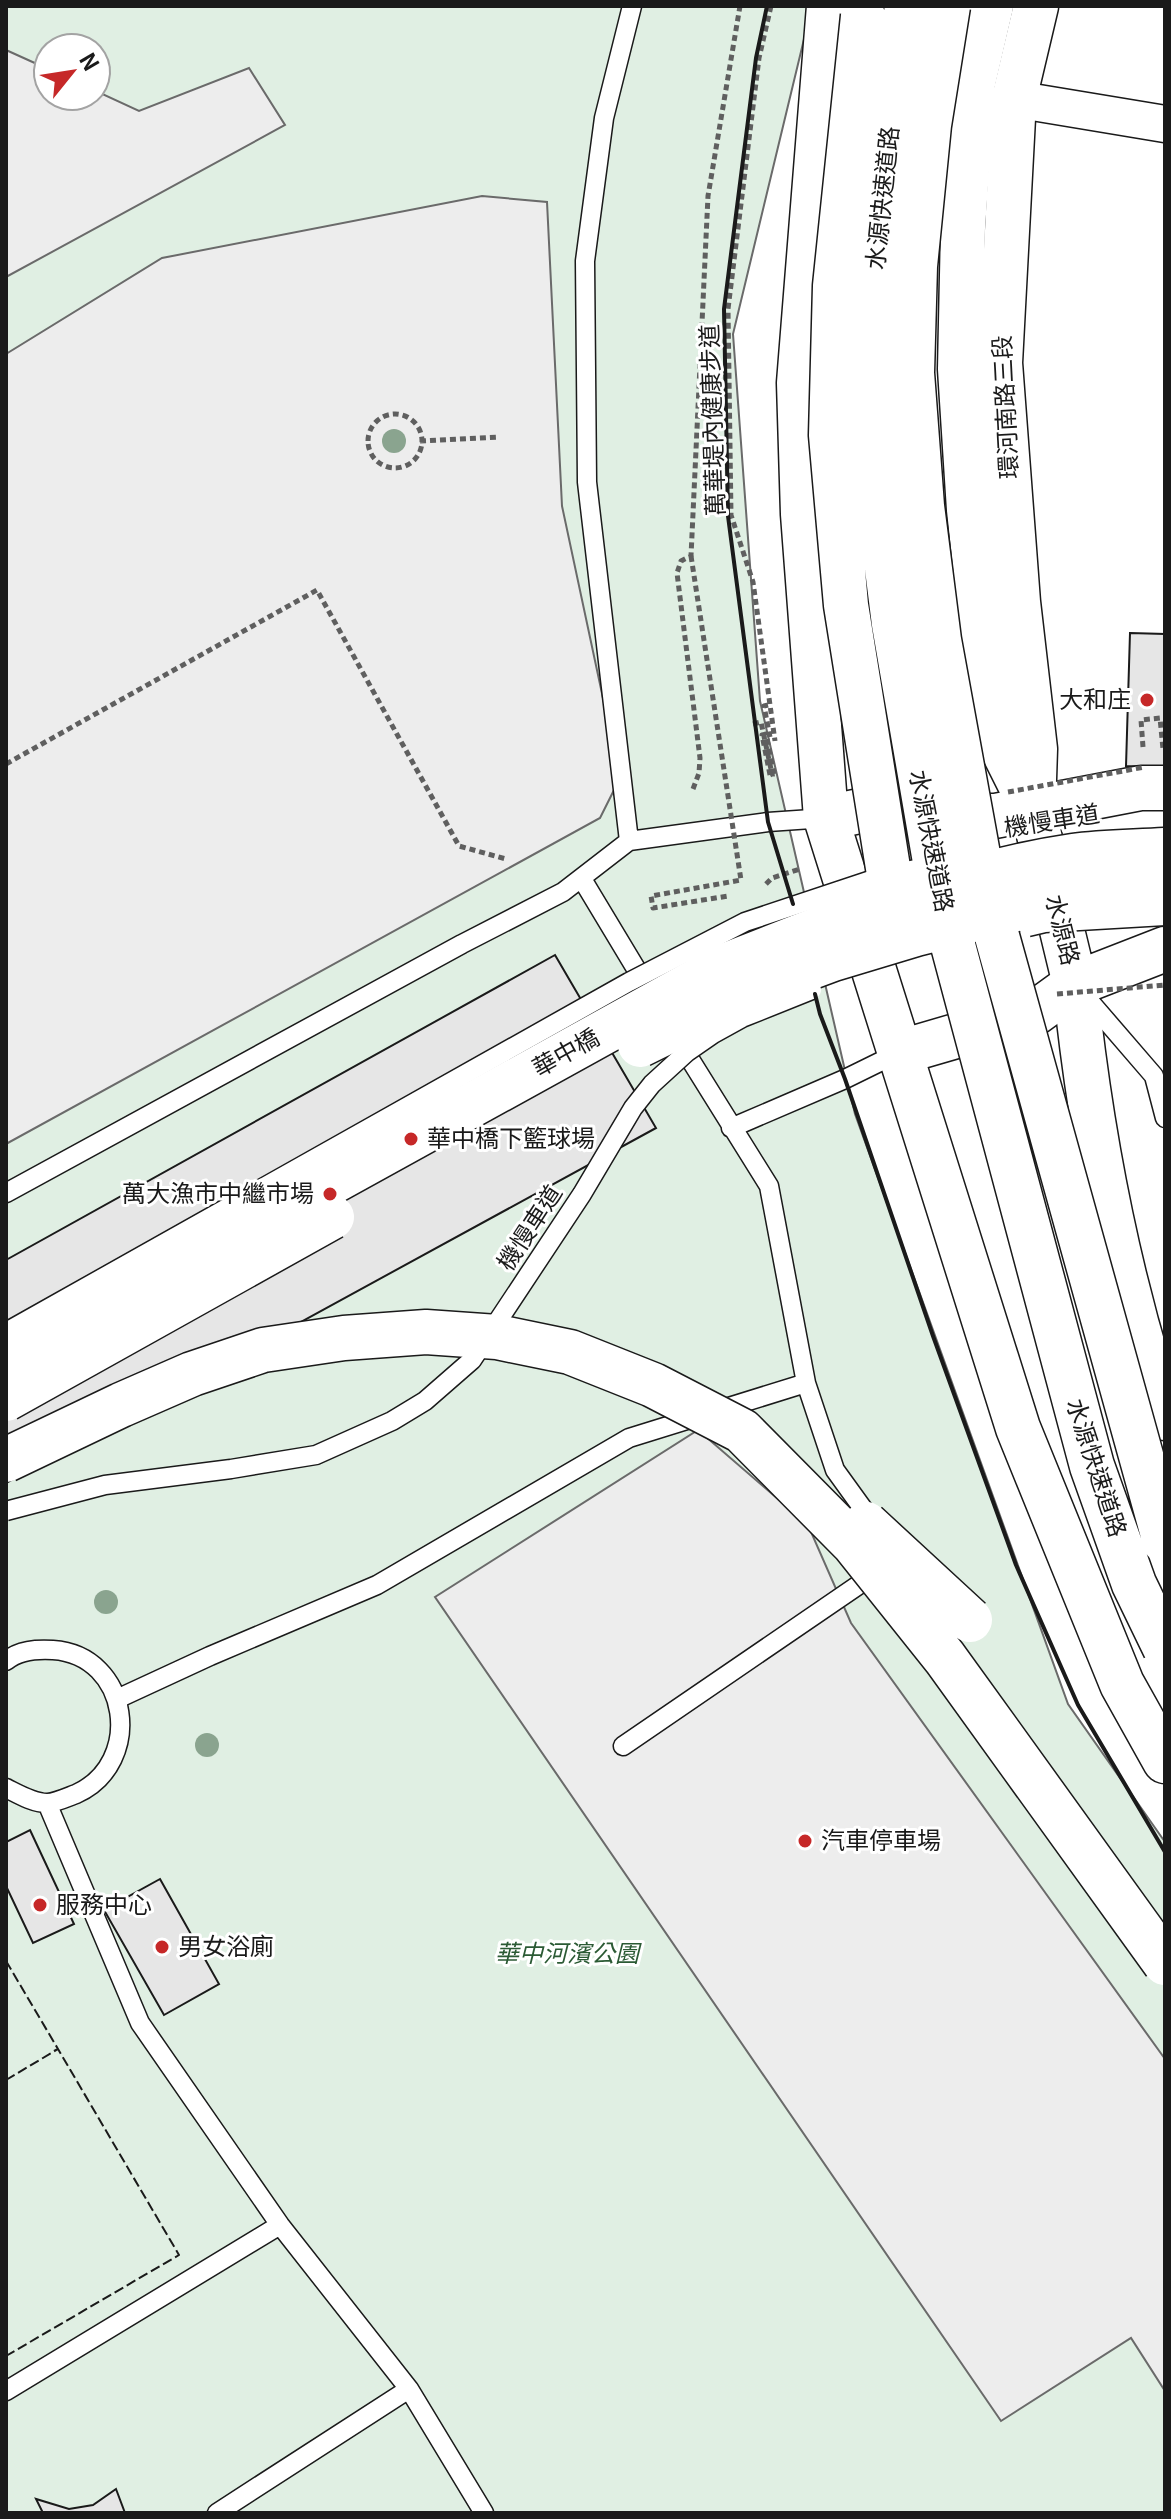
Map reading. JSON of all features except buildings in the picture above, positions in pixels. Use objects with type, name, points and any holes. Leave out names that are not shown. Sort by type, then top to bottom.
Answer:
[{"type":"main road","points":[[829,6],[799,383],[803,514],[825,801],[1018,1428],[1122,1684],[1165,1761]]},
{"type":"main road","points":[[866,6],[835,286],[831,435],[846,605],[893,888]]},
{"type":"main road","name":"水源快速道路","points":[[907,6],[880,200],[872,318],[872,400],[878,497],[899,655],[943,908],[1063,1360],[1097,1480],[1134,1584],[1165,1648]]},
{"type":"main road","name":"水源快速道路","points":[[948,6],[926,156],[915,266],[912,373],[922,506],[939,640],[985,893],[1165,1542]]},
{"type":"main road","points":[[991,6],[973,83],[963,228],[960,369],[969,510],[983,641],[1016,802]]},
{"type":"main road","name":"環河南路三段","points":[[1016,802],[1035,749],[1018,602],[1000,363],[1014,99],[1036,6]]},
{"type":"main road","points":[[825,801],[912,803],[984,816],[1016,802],[1154,774]]},
{"type":"main road","points":[[1154,774],[1093,836],[1105,907],[1165,943]]},
{"type":"main road","name":"水源路","points":[[1016,802],[1059,990]]},
{"type":"main road","name":"華中橋","points":[[6,1362],[722,967],[822,927],[893,888],[1075,856],[1165,850]]},
{"type":"main road","name":"華中橋","points":[[6,1399],[647,1041],[755,988],[833,959],[916,934],[1072,895],[1165,891]]},
{"type":"main road","points":[[901,1052],[1035,1013],[1059,990],[1165,949]]},
{"type":"main road","points":[[1059,990],[1083,1066],[1103,1179],[1148,1366],[1165,1418]]},
{"type":"main road","points":[[6,1460],[192,1374],[263,1350],[344,1338],[426,1332],[497,1337],[570,1352],[653,1385],[742,1431],[861,1519],[957,1620]]},
{"type":"main road","points":[[742,1431],[854,1544],[945,1658],[1165,1963]]},
{"type":"street","points":[[1014,99],[1165,124]]},
{"type":"lane","points":[[629,841],[587,482],[585,261],[604,118],[632,6]]},
{"type":"lane","points":[[6,1193],[563,892],[629,841],[768,822],[825,801]]},
{"type":"lane","name":"機慢車道","points":[[6,1332],[642,975],[745,922],[893,888],[956,861],[1083,837],[1165,832]]},
{"type":"lane","points":[[582,879],[769,1186],[806,1383],[835,1470],[898,1557],[957,1620]]},
{"type":"lane","points":[[853,974],[903,956],[1045,923],[1165,916]]},
{"type":"lane","name":"機慢車道","points":[[6,1511],[105,1485],[316,1455],[356,1439],[414,1408],[472,1360],[582,1194],[633,1108],[652,1084],[687,1052],[742,1018],[826,984]]},
{"type":"lane","name":"水源路","points":[[1059,990],[1154,1076],[1165,1118]]},
{"type":"lane","points":[[731,1128],[901,1052]]},
{"type":"lane","points":[[117,1699],[377,1585],[629,1438],[806,1383]]},
{"type":"lane","points":[[623,1746],[898,1557]]},
{"type":"lane","points":[[6,1661],[14,1655],[37,1649],[63,1651],[87,1661],[105,1678],[117,1699],[122,1723],[118,1747],[108,1768],[91,1787],[47,1803],[6,1788]]},
{"type":"lane","points":[[47,1803],[140,2023],[280,2225],[409,2389],[484,2513]]},
{"type":"lane","points":[[6,2391],[280,2225]]},
{"type":"lane","points":[[217,2513],[409,2389]]},
{"type":"path","points":[[740,6],[708,196],[691,556],[741,880],[651,896],[653,908],[742,893]]},
{"type":"path","name":"萬華堤內健康步道","points":[[771,6],[759,58],[728,309],[731,515],[753,582],[768,705],[785,791],[825,801]]},
{"type":"path","points":[[404,415],[420,429],[420,441],[421,451],[406,467],[385,467],[369,453],[368,431],[383,416],[404,415]]},
{"type":"path","points":[[420,441],[499,437]]},
{"type":"path","points":[[691,556],[681,561],[677,573],[700,758],[693,789]]},
{"type":"path","points":[[6,764],[317,590],[459,846],[506,859]]},
{"type":"path","points":[[753,724],[761,722],[764,735],[767,748],[772,774],[770,775],[762,735],[766,734],[774,774],[777,773],[764,706],[768,705]]},
{"type":"path","points":[[1016,802],[1154,774],[1160,718],[1141,720]]},
{"type":"path","points":[[1059,990],[1165,985]]},
{"type":"green space","name":"華中河濱公園","points":[[6,6],[812,6],[733,334],[760,701],[855,1114],[1068,1704],[1165,1842],[1165,2513],[6,2513]]},
{"type":"shaded area","points":[[6,50],[32,62],[32,112],[112,112],[112,98],[139,111],[249,68],[285,125],[6,277]]},
{"type":"shaded area","points":[[482,196],[547,202],[562,506],[620,778],[600,818],[6,1144],[6,354],[162,258]]},
{"type":"shaded area","name":"汽車停車場","points":[[698,1430],[808,1525],[851,1623],[1165,2059],[1165,2391],[1131,2338],[1001,2421],[435,1597]]},
{"type":"fence","points":[[6,1961],[58,2049],[54,2051]]},
{"type":"fence","points":[[6,2080],[58,2049],[179,2255],[6,2356]]},
{"type":"wall","points":[[767,6],[756,58],[724,309],[728,516],[768,822],[793,904]]},
{"type":"wall","points":[[815,994],[1016,1565],[1078,1705],[1165,1852]]},
{"type":"place","name":"大和庄","points":[[1147,700]]},
{"type":"place","name":"華中橋下籃球場","points":[[411,1139]]},
{"type":"place","name":"萬大漁市中繼市場","points":[[330,1194]]},
{"type":"place","name":"汽車停車場","points":[[805,1841]]},
{"type":"place","name":"服務中心","points":[[40,1905]]},
{"type":"place","name":"男女浴廁","points":[[162,1947]]}]
